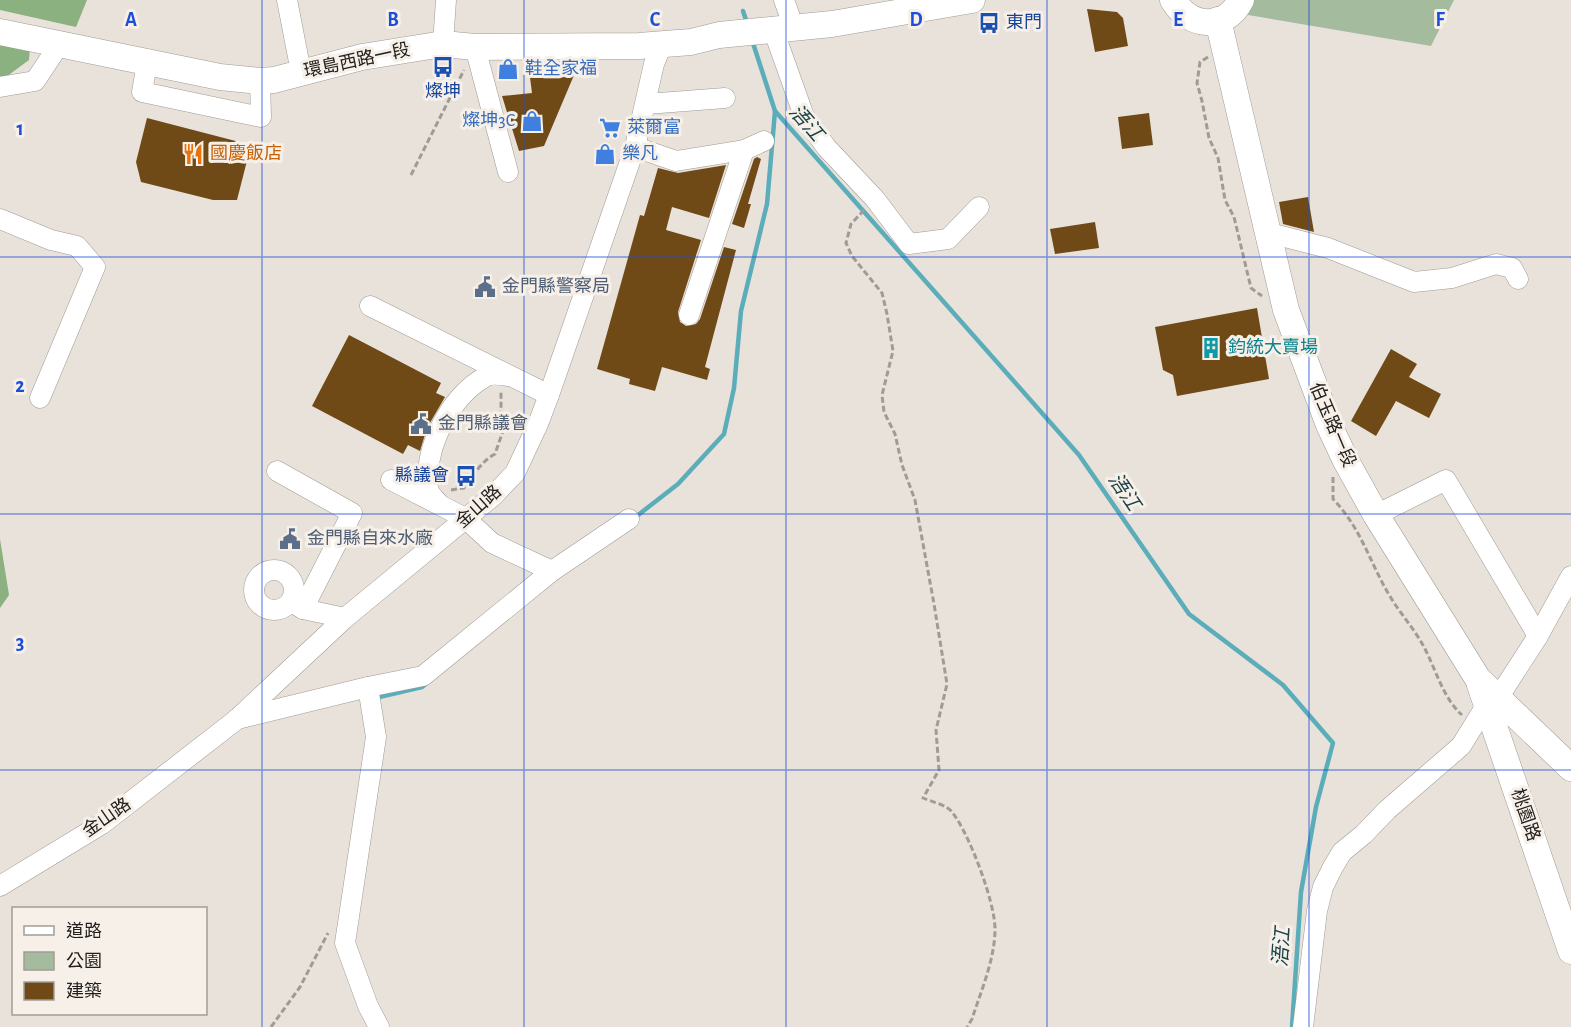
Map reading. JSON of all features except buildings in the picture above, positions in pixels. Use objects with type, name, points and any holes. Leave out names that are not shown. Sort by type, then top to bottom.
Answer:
[{"type":"main road","points":[[784,28],[879,8],[972,0]]},
{"type":"main road","points":[[1173,0],[1186,16],[1196,21],[1207,22],[1229,15],[1241,0]]},
{"type":"main road","name":"伯玉路一段","points":[[1218,20],[1283,297],[1329,425],[1376,515],[1478,679]]},
{"type":"main road","name":"環島西路一段","points":[[0,32],[220,77],[260,81],[274,80],[362,57],[443,44],[475,46],[662,44],[784,28]]},
{"type":"main road","name":"桃園路","points":[[1478,679],[1492,701],[1571,951]]},
{"type":"main road","points":[[1492,701],[1571,768]]},
{"type":"street","points":[[287,0],[301,72]]},
{"type":"street","points":[[443,44],[446,0]]},
{"type":"street","points":[[784,0],[784,28],[804,116],[826,147],[875,199],[909,244],[948,239],[979,207]]},
{"type":"street","name":"金山路","points":[[0,886],[102,824],[236,720],[345,618],[493,496],[515,473],[549,395],[635,147],[654,64],[662,44]]},
{"type":"street","points":[[0,87],[35,81],[59,45]]},
{"type":"street","points":[[475,46],[508,172]]},
{"type":"street","points":[[147,63],[142,92],[261,117],[260,81]]},
{"type":"street","points":[[646,104],[725,98]]},
{"type":"street","points":[[635,147],[676,161],[744,150],[764,141]]},
{"type":"street","points":[[689,315],[744,150]]},
{"type":"street","points":[[0,219],[51,240],[77,246],[94,267],[40,398]]},
{"type":"street","points":[[1269,233],[1328,248],[1414,282],[1452,278],[1496,264],[1512,268],[1518,279]]},
{"type":"street","points":[[370,306],[506,376],[549,395]]},
{"type":"street","points":[[440,504],[429,492],[428,482],[428,461],[434,440],[451,410],[466,391],[487,375],[506,376]]},
{"type":"street","points":[[277,471],[352,513],[296,605],[345,618]]},
{"type":"street","points":[[391,480],[465,518],[492,543],[552,571]]},
{"type":"street","points":[[1376,515],[1446,480],[1538,636]]},
{"type":"street","points":[[236,720],[368,687],[423,676],[552,571],[629,519]]},
{"type":"street","points":[[1303,1027],[1317,911],[1323,888],[1333,867],[1342,852],[1461,746],[1538,636],[1571,576]]},
{"type":"street","points":[[368,687],[376,737],[345,943],[368,1006],[379,1027]]},
{"type":"path","points":[[411,175],[475,46]]},
{"type":"path","points":[[1224,46],[1200,62],[1197,83],[1203,101],[1209,138],[1218,158],[1225,200],[1234,217],[1251,288],[1264,297],[1283,297]]},
{"type":"path","points":[[856,218],[851,224],[846,243],[852,256],[882,294],[887,314],[893,351],[882,395],[884,412],[895,434],[902,465],[915,500],[947,684],[936,730],[939,770],[923,798],[951,810],[967,839],[990,898],[995,929],[990,964],[972,1019],[967,1027]]},
{"type":"path","points":[[440,504],[444,494],[450,490],[464,488],[471,475],[478,472],[486,459],[495,454],[504,428],[500,406],[506,376]]},
{"type":"path","points":[[1346,461],[1333,472],[1333,499],[1353,521],[1391,598],[1418,635],[1434,671],[1456,710],[1467,720],[1492,701]]},
{"type":"path","points":[[271,1027],[300,987],[333,926]]},
{"type":"green space","points":[[0,0],[87,0],[76,27],[0,10]]},
{"type":"green space","points":[[1248,0],[1454,0],[1431,46],[1242,14]]},
{"type":"green space","points":[[0,42],[30,48],[29,60],[6,77],[0,78]]},
{"type":"green space","points":[[0,539],[9,595],[0,608]]},
{"type":"waterway","name":"浯江","points":[[743,11],[747,23]]},
{"type":"waterway","name":"浯江","points":[[752,40],[775,111],[1079,455],[1189,614],[1283,685],[1333,743],[1316,807],[1301,892],[1292,1027]]},
{"type":"waterway","points":[[633,519],[678,484],[724,434],[734,388],[741,311],[767,204],[775,111]]},
{"type":"waterway","points":[[375,698],[422,687],[427,683]]},
{"type":"place","name":"東門","points":[[989,23]]},
{"type":"place","name":"燦坤","points":[[443,67]]},
{"type":"place","name":"鞋全家福","points":[[508,69]]},
{"type":"place","name":"燦坤3C","points":[[532,121]]},
{"type":"place","name":"萊爾富","points":[[610,128]]},
{"type":"place","name":"國慶飯店","points":[[193,154]]},
{"type":"place","name":"樂凡","points":[[605,154]]},
{"type":"place","name":"金門縣警察局","points":[[485,287]]},
{"type":"place","name":"鈞統大賣場","points":[[1211,348]]},
{"type":"place","name":"金門縣議會","points":[[421,424]]},
{"type":"place","name":"縣議會","points":[[466,476]]},
{"type":"place","name":"金門縣自來水廠","points":[[290,539]]}]
